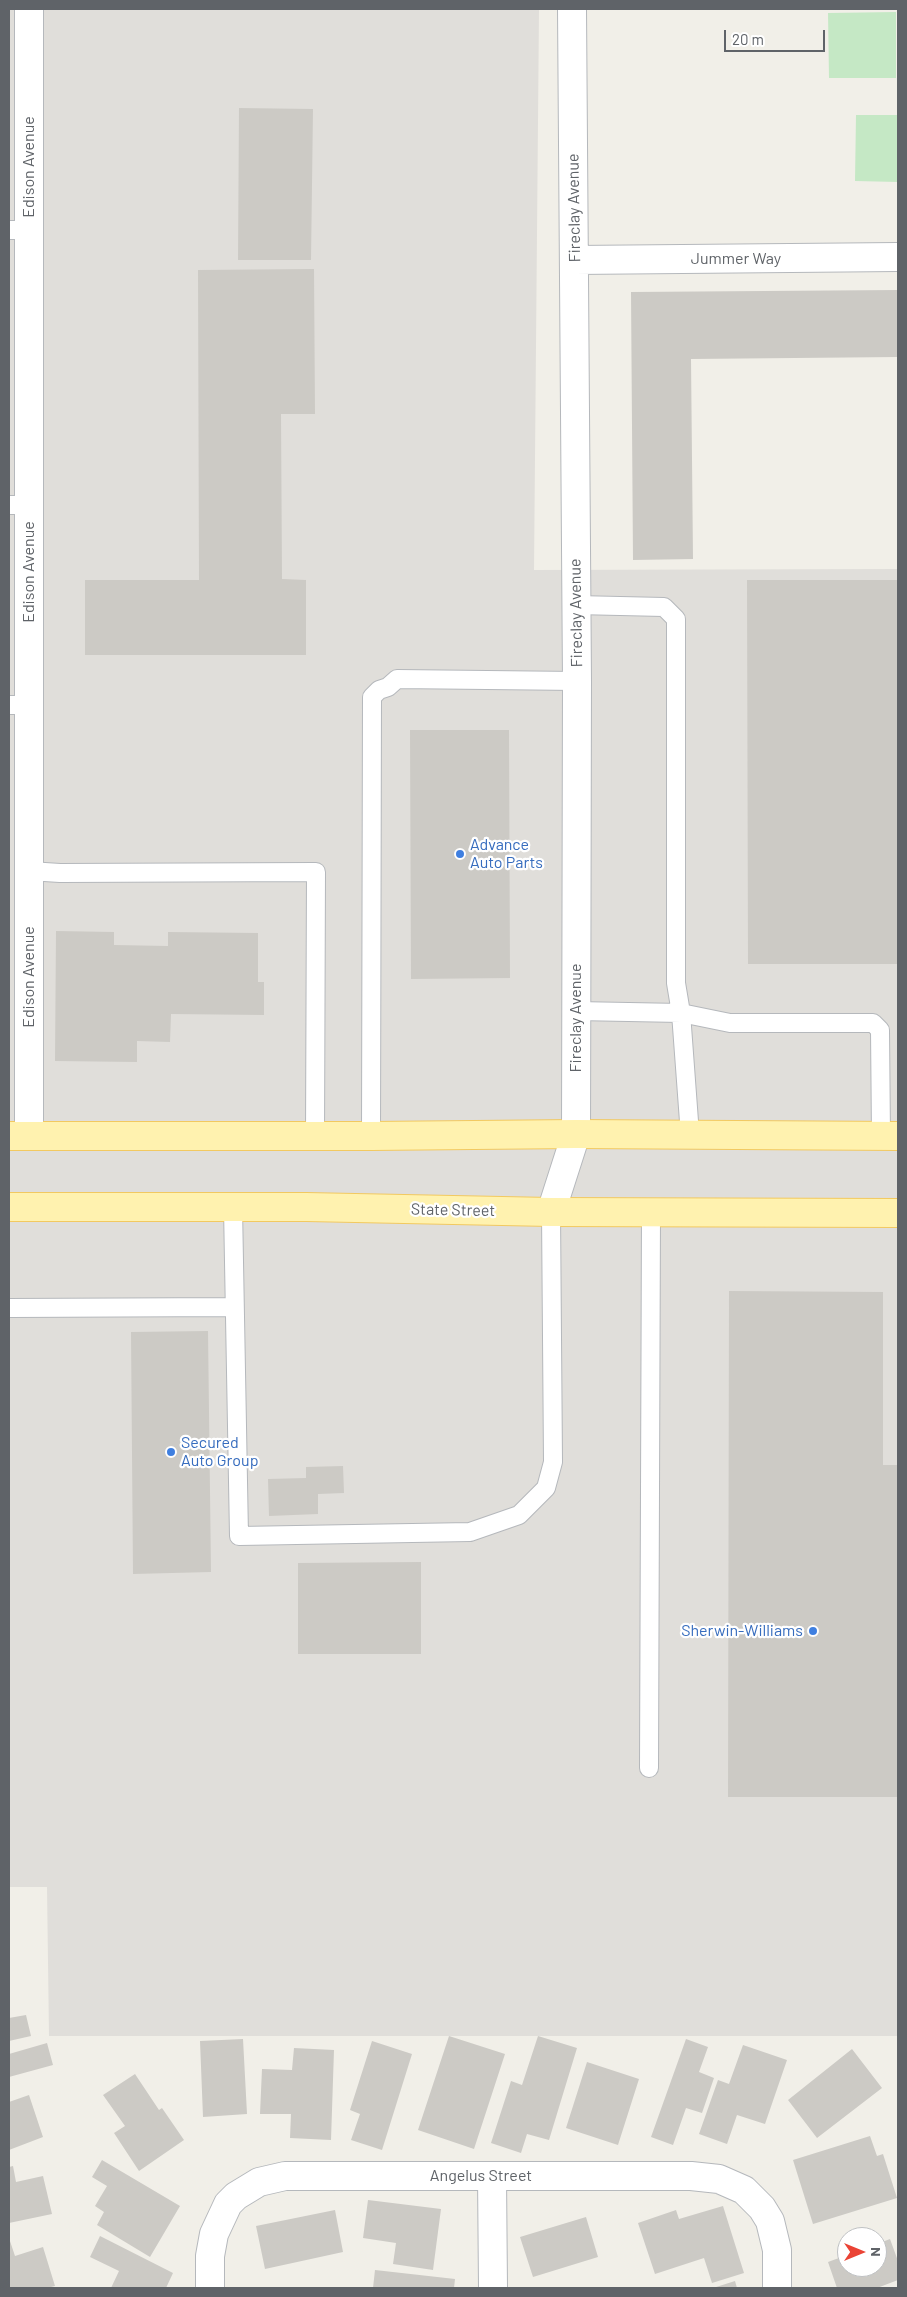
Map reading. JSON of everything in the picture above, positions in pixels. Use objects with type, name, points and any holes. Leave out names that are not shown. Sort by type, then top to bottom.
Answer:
[{"type":"main road","points":[[19,1136],[576,1134],[890,1136]]},
{"type":"main road","name":"State Street","points":[[9,1207],[233,1207],[651,1213],[898,1213]]},
{"type":"street","name":"Edison Avenue","points":[[19,1136],[29,871],[19,705],[19,230],[29,9]]},
{"type":"street","name":"Fireclay Avenue","points":[[551,1212],[576,1134],[577,681],[572,9]]},
{"type":"street","name":"Jummer Way","points":[[574,260],[898,257]]},
{"type":"street","name":"Angelus Street","points":[[210,2288],[210,2256],[214,2234],[222,2214],[236,2196],[259,2182],[285,2176],[692,2176],[708,2177],[730,2182],[754,2199],[770,2220],[777,2250],[777,2288]]},
{"type":"street","points":[[492,2176],[493,2288]]},
{"type":"lane","points":[[576,605],[664,607],[676,619],[676,983],[681,1012],[690,1135]]},
{"type":"lane","points":[[371,1136],[372,697],[379,690],[388,687],[396,679],[577,681]]},
{"type":"lane","points":[[29,871],[316,872],[315,1136]]},
{"type":"lane","points":[[576,1011],[681,1012],[730,1023],[873,1023],[880,1030],[890,1136]]},
{"type":"lane","points":[[233,1207],[239,1536],[470,1532],[519,1515],[546,1488],[553,1462],[551,1212]]},
{"type":"lane","points":[[649,1768],[651,1213]]},
{"type":"lane","points":[[9,1308],[234,1306]]},
{"type":"shaded area","points":[[9,9],[539,9],[534,570],[898,569],[898,2036],[49,2036],[47,1887],[9,1887]]},
{"type":"green space","points":[[896,12],[896,78],[829,78],[828,13]]},
{"type":"green space","points":[[856,115],[898,115],[898,182],[855,181]]},
{"type":"building","points":[[239,108],[313,109],[311,260],[238,260]]},
{"type":"building","points":[[314,269],[315,414],[281,414],[282,579],[306,580],[306,655],[85,655],[85,580],[199,580],[198,270]]},
{"type":"building","points":[[898,290],[898,357],[691,359],[693,559],[633,560],[631,292]]},
{"type":"building","points":[[747,580],[898,580],[898,964],[748,964]]},
{"type":"building","name":"Advance Auto Parts","points":[[410,730],[509,730],[510,978],[411,979]]},
{"type":"building","points":[[56,931],[114,932],[114,945],[168,946],[168,932],[258,933],[258,982],[264,982],[264,1015],[171,1014],[170,1042],[137,1041],[137,1062],[55,1061]]},
{"type":"building","name":"Sherwin-Williams","points":[[729,1291],[883,1292],[883,1465],[898,1465],[898,1797],[728,1797]]},
{"type":"building","name":"Secured Auto Group","points":[[208,1331],[211,1572],[133,1574],[131,1332]]},
{"type":"building","points":[[343,1466],[344,1493],[318,1494],[318,1514],[269,1516],[268,1479],[306,1478],[306,1467]]},
{"type":"building","points":[[421,1562],[421,1654],[298,1654],[298,1563]]},
{"type":"building","points":[[26,2015],[31,2036],[9,2041],[9,2018]]},
{"type":"building","points":[[449,2036],[505,2054],[474,2149],[418,2130]]},
{"type":"building","points":[[538,2036],[577,2048],[549,2140],[527,2134],[521,2153],[491,2143],[511,2081],[522,2085]]},
{"type":"building","points":[[243,2039],[247,2114],[203,2117],[200,2041]]},
{"type":"building","points":[[686,2039],[708,2047],[699,2072],[714,2078],[702,2113],[686,2108],[673,2145],[651,2137]]},
{"type":"building","points":[[372,2041],[412,2054],[382,2150],[351,2140],[360,2114],[350,2110]]},
{"type":"building","points":[[47,2043],[53,2065],[9,2077],[9,2054]]},
{"type":"building","points":[[743,2045],[787,2060],[765,2124],[737,2115],[727,2144],[699,2134],[718,2080],[729,2084]]},
{"type":"building","points":[[294,2048],[334,2050],[331,2140],[290,2138],[291,2114],[260,2114],[262,2069],[292,2070]]},
{"type":"building","points":[[852,2049],[882,2088],[817,2138],[788,2100]]},
{"type":"building","points":[[587,2062],[639,2079],[618,2145],[566,2128]]},
{"type":"building","points":[[135,2074],[159,2110],[162,2108],[184,2140],[139,2171],[114,2133],[125,2126],[103,2095]]},
{"type":"building","points":[[29,2095],[43,2137],[9,2150],[9,2102]]},
{"type":"building","points":[[870,2136],[877,2156],[883,2154],[897,2198],[813,2224],[793,2160]]},
{"type":"building","points":[[102,2160],[180,2206],[150,2257],[97,2225],[104,2212],[95,2206],[107,2186],[92,2177]]},
{"type":"building","points":[[13,2166],[16,2182],[43,2176],[52,2214],[9,2223],[9,2167]]},
{"type":"building","points":[[368,2200],[441,2209],[433,2270],[393,2264],[396,2243],[363,2238]]},
{"type":"building","points":[[723,2206],[744,2273],[712,2283],[704,2258],[655,2274],[638,2223],[676,2210],[679,2219]]},
{"type":"building","points":[[335,2210],[343,2252],[265,2269],[256,2226]]},
{"type":"building","points":[[586,2217],[598,2257],[533,2277],[520,2237]]},
{"type":"building","points":[[100,2236],[173,2273],[166,2288],[111,2288],[119,2271],[90,2257]]},
{"type":"building","points":[[9,2238],[15,2256],[43,2247],[55,2286],[47,2288],[9,2288]]},
{"type":"building","points":[[890,2239],[898,2261],[898,2280],[877,2288],[837,2288],[828,2262],[837,2259],[837,2277],[887,2277],[887,2240]]},
{"type":"building","points":[[375,2270],[455,2279],[454,2288],[373,2288]]},
{"type":"building","points":[[735,2281],[737,2288],[713,2288]]},
{"type":"place","name":"Advance Auto Parts","points":[[460,854]]},
{"type":"place","name":"Secured Auto Group","points":[[171,1452]]},
{"type":"place","name":"Sherwin-Williams","points":[[813,1631]]}]
